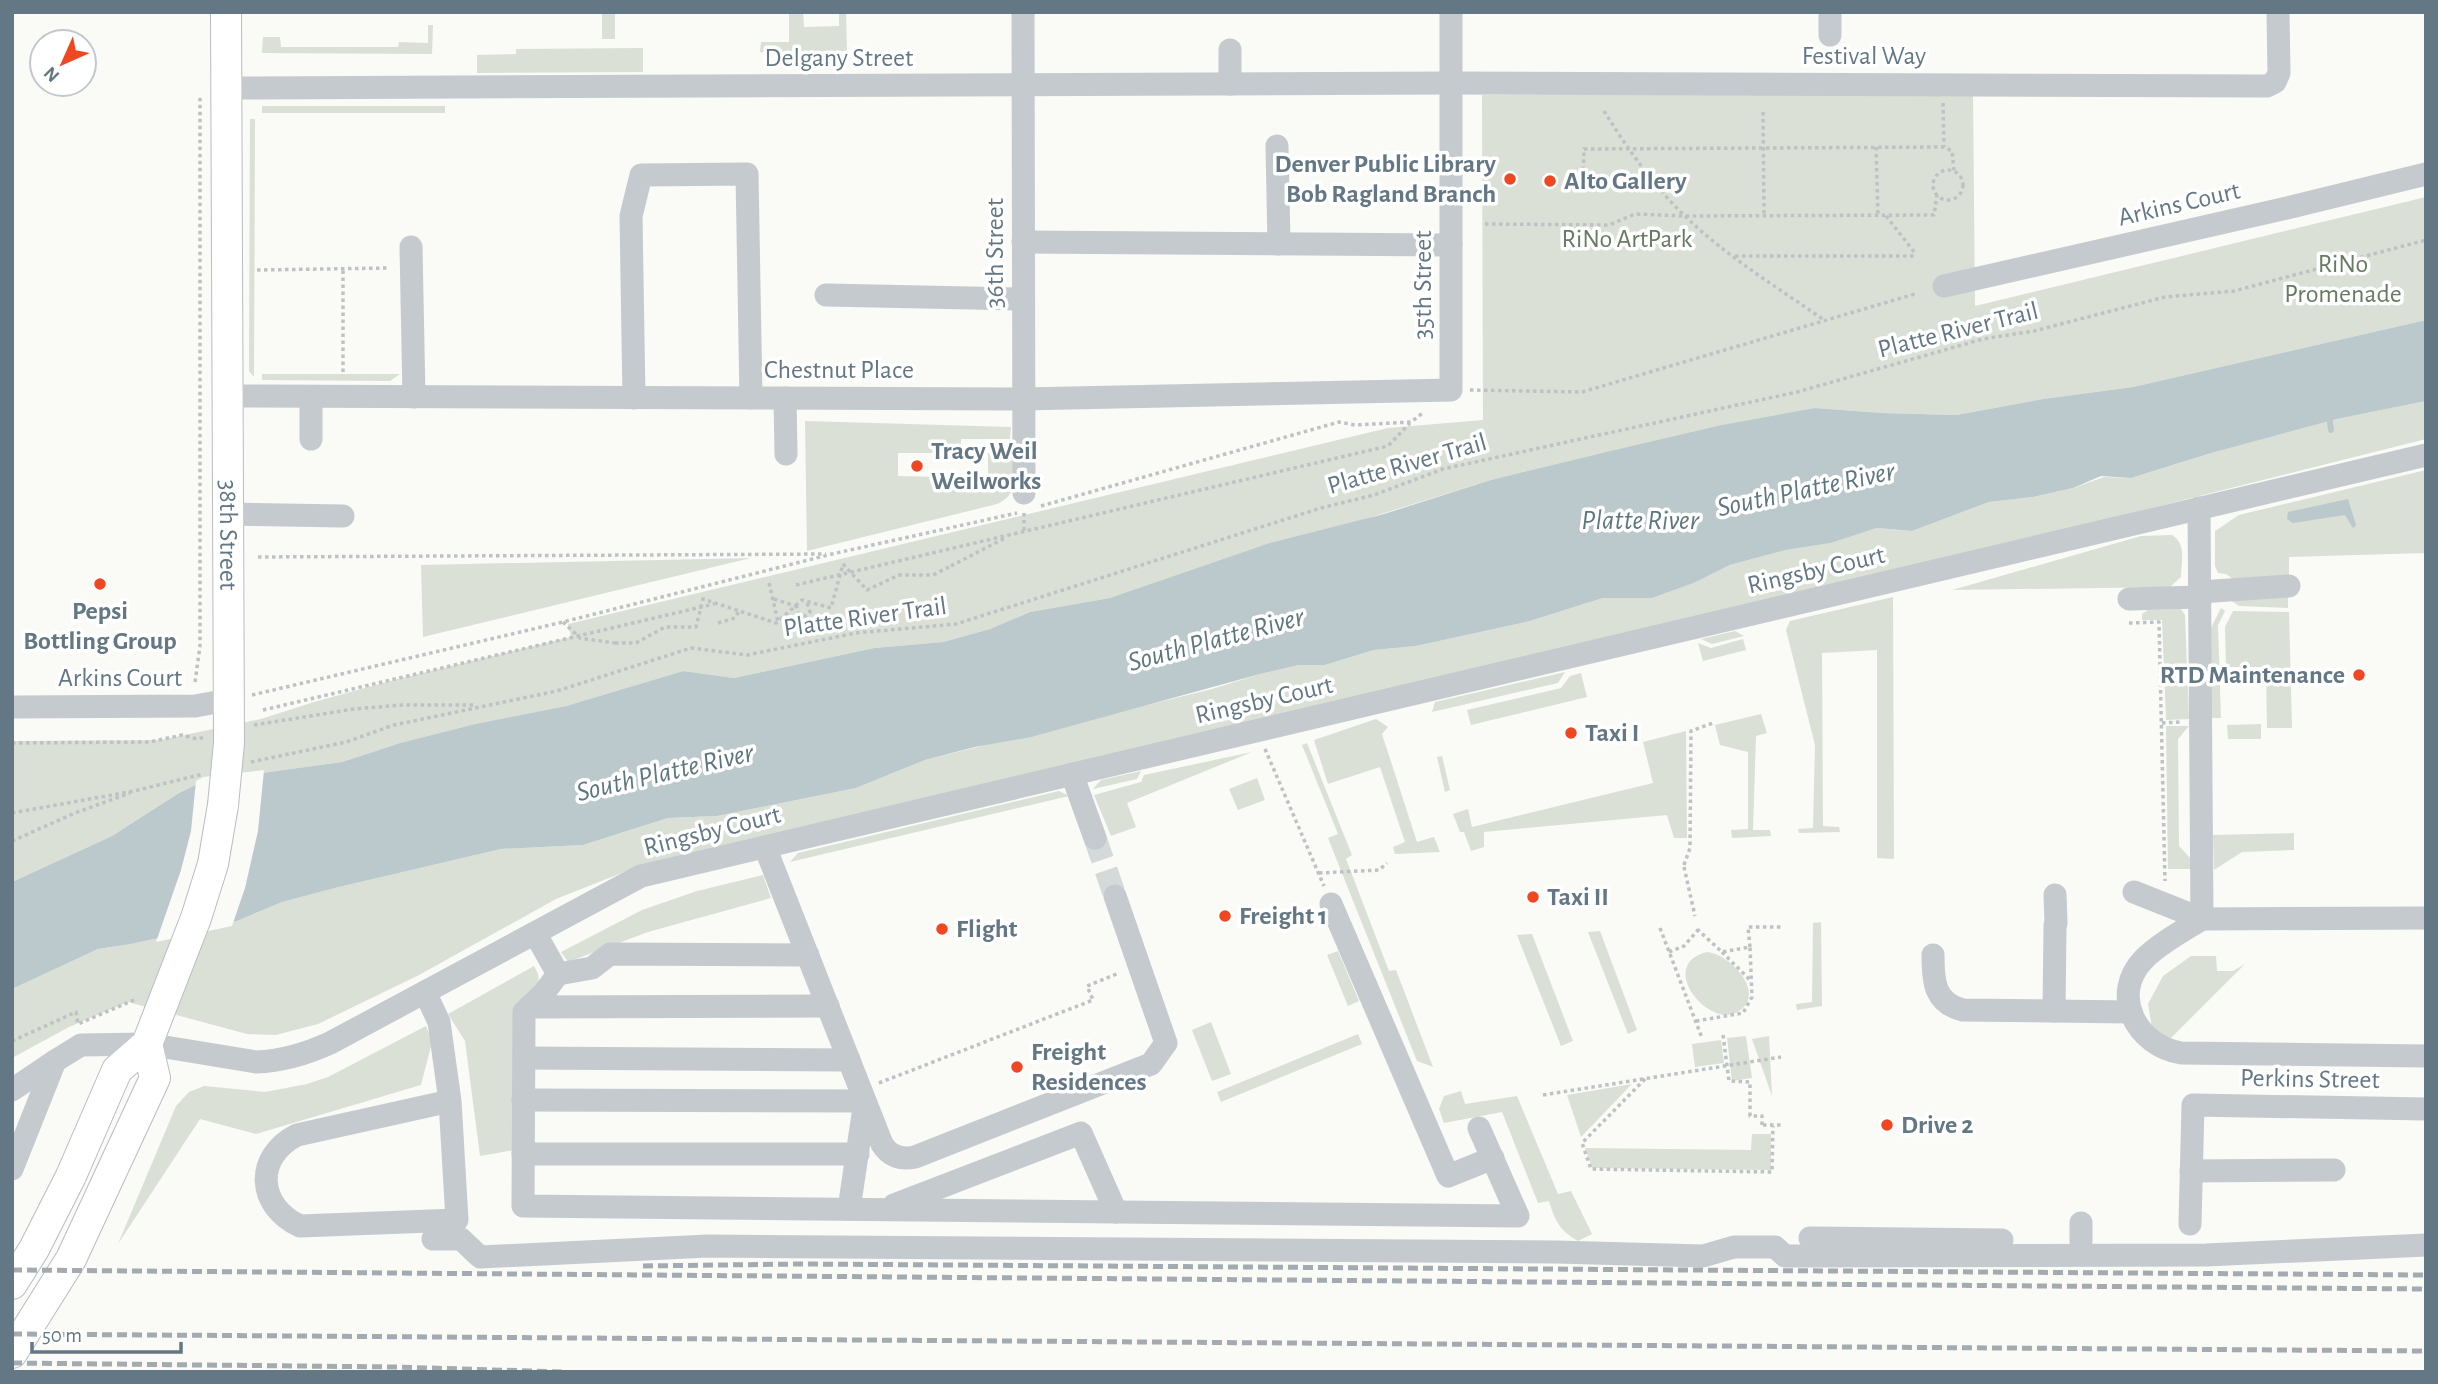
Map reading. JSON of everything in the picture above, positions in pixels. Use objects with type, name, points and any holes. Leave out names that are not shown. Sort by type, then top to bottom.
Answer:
[{"type":"main road","name":"38th Street","points":[[147,1044],[196,918],[213,864],[223,805],[215,741],[228,700],[226,396],[213,88],[226,12]]},
{"type":"main road","points":[[12,1284],[34,1249],[71,1176],[117,1070],[147,1044],[155,1078],[71,1259],[12,1353]]},
{"type":"street","name":"36th Street","points":[[1023,12],[1024,493]]},
{"type":"street","name":"35th Street","points":[[1451,12],[1451,390]]},
{"type":"street","name":"Festival Way","points":[[1451,83],[2267,86],[2275,82],[2279,73],[2278,12]]},
{"type":"street","points":[[1230,50],[1230,84]]},
{"type":"street","name":"Delgany Street","points":[[213,88],[1451,83]]},
{"type":"street","points":[[1277,146],[1279,244]]},
{"type":"street","name":"Arkins Court","points":[[1944,286],[2291,207],[2426,173]]},
{"type":"street","points":[[634,398],[631,216],[641,175],[747,174],[751,398]]},
{"type":"street","points":[[1023,242],[1451,245]]},
{"type":"street","points":[[411,247],[414,397]]},
{"type":"street","points":[[826,295],[1023,299]]},
{"type":"street","name":"Chestnut Place","points":[[226,396],[1023,399],[1451,390]]},
{"type":"street","points":[[311,397],[311,439]]},
{"type":"street","points":[[785,398],[786,454]]},
{"type":"street","name":"Ringsby Court","points":[[12,1090],[81,1045],[147,1044],[256,1062],[303,1055],[641,876],[1257,731],[1756,622],[2199,508],[2426,455]]},
{"type":"street","points":[[2199,508],[2202,919]]},
{"type":"street","points":[[227,514],[343,516]]},
{"type":"street","points":[[2129,599],[2289,586]]},
{"type":"street","name":"Arkins Court","points":[[12,707],[195,706],[228,700]]},
{"type":"street","points":[[1072,774],[1095,838]]},
{"type":"street","points":[[765,847],[849,1060],[868,1094],[885,1148],[897,1157],[907,1159],[1152,1064],[1166,1043],[1115,896]]},
{"type":"street","points":[[2134,892],[2202,919],[2426,918]]},
{"type":"street","points":[[2054,1011],[2055,895]]},
{"type":"street","points":[[1331,904],[1448,1176],[1493,1158]]},
{"type":"street","points":[[2202,919],[2144,960],[2136,971],[2130,988],[2131,1012],[2140,1031],[2162,1049],[2181,1053],[2426,1056]]},
{"type":"street","points":[[535,933],[558,974]]},
{"type":"street","points":[[808,955],[610,954],[592,968],[558,974],[544,993],[524,1012],[523,1206],[1518,1216],[1479,1128]]},
{"type":"street","points":[[1933,955],[1936,989],[1941,998],[1955,1008],[2131,1012]]},
{"type":"street","points":[[425,992],[439,1022],[450,1101],[457,1220],[300,1226],[288,1220],[275,1207],[267,1189],[266,1173],[270,1160],[285,1141],[297,1135],[450,1101]]},
{"type":"street","points":[[529,1007],[828,1006]]},
{"type":"street","points":[[524,1058],[849,1060]]},
{"type":"street","points":[[12,1169],[55,1061]]},
{"type":"street","points":[[523,1100],[868,1094]]},
{"type":"street","points":[[849,1209],[868,1094]]},
{"type":"street","name":"Perkins Street","points":[[2191,1171],[2193,1105],[2426,1109]]},
{"type":"street","points":[[882,1209],[1081,1133],[1116,1212]]},
{"type":"street","points":[[523,1154],[858,1154]]},
{"type":"street","points":[[2190,1224],[2191,1171],[2334,1170]]},
{"type":"street","points":[[1810,1238],[2081,1232],[2155,1241]]},
{"type":"street","points":[[433,1239],[461,1239],[480,1257],[708,1246],[1556,1252],[1703,1256],[1734,1247],[1775,1247],[1785,1256],[2219,1255],[2426,1245]]},
{"type":"path","points":[[1943,85],[1944,147]]},
{"type":"path","points":[[195,682],[200,646],[213,88]]},
{"type":"path","points":[[1604,111],[1628,149],[1685,216],[1733,257],[1825,321]]},
{"type":"path","points":[[1763,112],[1764,216]]},
{"type":"path","points":[[1876,147],[1878,215]]},
{"type":"path","points":[[1584,184],[1584,149],[1944,147],[1952,151],[1954,171]]},
{"type":"path","points":[[1944,170],[1954,171],[1962,177],[1962,191],[1951,200],[1937,194],[1933,187],[1936,176],[1944,170]]},
{"type":"path","points":[[1485,224],[1609,225],[1635,214],[1934,215],[1937,194]]},
{"type":"path","points":[[1733,257],[1915,255],[1886,215]]},
{"type":"path","name":"Platte River Trail","points":[[260,723],[335,711],[390,706],[485,705],[557,691],[691,648],[747,655],[856,634],[956,624],[1321,508],[1374,495],[1443,469],[1797,392],[1983,339],[2034,331],[2165,297],[2234,291],[2426,240]]},
{"type":"path","points":[[342,372],[343,268]]},
{"type":"path","points":[[257,270],[388,268]]},
{"type":"path","points":[[1486,390],[1582,392],[1915,294]]},
{"type":"path","points":[[796,585],[1388,446],[1411,422]]},
{"type":"path","points":[[228,700],[563,622],[578,637],[615,643],[636,643],[665,626],[696,627],[703,599],[776,623],[802,600],[831,608],[843,564],[867,590],[899,575],[933,575],[1012,534]]},
{"type":"path","points":[[258,557],[832,554]]},
{"type":"path","points":[[769,583],[778,622]]},
{"type":"path","points":[[773,599],[796,605]]},
{"type":"path","points":[[796,605],[799,614],[805,616],[810,612],[807,601]]},
{"type":"path","points":[[263,710],[714,604]]},
{"type":"path","points":[[718,624],[735,618],[739,611]]},
{"type":"path","points":[[2129,623],[2159,622],[2166,904]]},
{"type":"path","points":[[1695,916],[1684,866],[1690,848],[1690,731],[1713,723]]},
{"type":"path","points":[[1257,731],[1331,904]]},
{"type":"path","points":[[12,743],[150,742],[181,735],[195,735],[215,741]]},
{"type":"path","points":[[12,841],[109,799],[153,786]]},
{"type":"path","points":[[1318,873],[1379,870],[1387,863]]},
{"type":"path","points":[[1696,1021],[1742,1013],[1752,997],[1748,928],[1782,927]]},
{"type":"path","points":[[1660,928],[1702,1038]]},
{"type":"path","points":[[1669,953],[1684,946],[1698,928],[1751,982]]},
{"type":"path","points":[[1722,952],[1750,947]]},
{"type":"path","points":[[868,1094],[1093,1000],[1087,986],[1139,966]]},
{"type":"path","points":[[12,1041],[76,1012],[78,1024],[134,1000]]},
{"type":"path","points":[[1723,1035],[1729,1082],[1750,1082],[1750,1116],[1762,1116],[1762,1125],[1781,1125]]},
{"type":"path","points":[[1543,1095],[1781,1057]]},
{"type":"path","points":[[1645,1079],[1582,1143],[1591,1169],[1772,1172],[1773,1126]]},
{"type":"green space","points":[[602,12],[615,12],[615,39],[602,39]]},
{"type":"green space","points":[[789,12],[803,12],[804,27],[839,26],[839,12],[846,12],[847,51],[760,52],[761,42],[789,42]]},
{"type":"green space","points":[[428,25],[433,25],[432,54],[262,53],[263,37],[280,37],[281,47],[398,47],[399,42],[428,43]]},
{"type":"green space","points":[[643,48],[643,72],[477,73],[477,55],[516,54],[516,49]]},
{"type":"green space","points":[[1482,95],[1973,95],[1975,306],[2426,197],[2426,320],[2133,387],[2043,399],[1956,415],[1815,408],[1491,480],[1110,598],[1030,612],[990,629],[943,642],[874,648],[734,678],[683,671],[566,706],[475,724],[400,743],[342,762],[204,781],[179,793],[112,836],[12,882],[12,741],[161,740],[261,719],[394,680],[571,637],[568,624],[1388,428],[1483,420]]},
{"type":"green space","points":[[262,106],[445,106],[445,113],[262,113]]},
{"type":"green space","points":[[250,119],[255,119],[254,377],[249,371]]},
{"type":"green space","points":[[262,374],[400,374],[390,381],[262,380]]},
{"type":"green space","points":[[2426,401],[2426,439],[2040,536],[647,863],[556,899],[419,975],[318,1024],[276,1035],[247,1034],[128,1002],[69,1027],[12,1058],[12,989],[98,949],[237,921],[282,902],[501,849],[583,845],[668,818],[717,816],[856,788],[925,760],[1212,689],[1260,674],[1299,665],[1325,665],[1374,650],[1416,646],[1530,621],[1603,598],[1652,598],[1694,583],[1730,565],[1786,550],[1831,543],[1877,528],[1912,531],[1989,502],[2033,497],[2073,488],[2104,477],[2131,478],[2337,419]]},
{"type":"green space","points":[[805,421],[1011,427],[1010,439],[961,439],[961,453],[898,453],[898,476],[939,477],[940,482],[947,482],[947,489],[988,489],[988,453],[1014,452],[1013,489],[1005,500],[997,504],[807,551]]},
{"type":"green space","points":[[2426,470],[2426,553],[2289,557],[2289,580],[2233,579],[2218,573],[2215,566],[2215,531],[2239,515]]},
{"type":"green space","points":[[2172,535],[2180,543],[2182,559],[2181,577],[2170,587],[1952,590],[2141,536]]},
{"type":"green space","points":[[751,558],[423,637],[421,565]]},
{"type":"green space","points":[[2288,595],[2288,608],[2239,606],[2232,601]]},
{"type":"green space","points":[[1893,597],[1894,859],[1877,858],[1877,650],[1822,653],[1823,826],[1839,827],[1840,832],[1799,833],[1798,829],[1813,828],[1815,745],[1786,630],[1790,621]]},
{"type":"green space","points":[[2221,608],[2225,611],[2218,625],[2221,718],[2211,718],[2209,632]]},
{"type":"green space","points":[[2181,609],[2185,615],[2189,719],[2166,720],[2162,620],[2142,620],[2142,614],[2148,610]]},
{"type":"green space","points":[[2233,611],[2289,612],[2292,728],[2267,728],[2266,667],[2226,667],[2225,627]]},
{"type":"green space","points":[[1735,631],[1744,636],[1712,644],[1701,639]]},
{"type":"green space","points":[[1743,639],[1746,650],[1703,661],[1698,643],[1711,648]]},
{"type":"green space","points":[[1565,672],[1558,683],[1432,712],[1435,702]]},
{"type":"green space","points":[[1581,673],[1587,697],[1471,725],[1467,710],[1561,688],[1570,676]]},
{"type":"green space","points":[[1761,714],[1767,733],[1756,736],[1753,830],[1770,830],[1771,836],[1732,838],[1731,830],[1748,829],[1748,752],[1720,745],[1715,725]]},
{"type":"green space","points":[[1376,719],[1388,727],[1382,734],[1417,842],[1434,837],[1440,852],[1395,854],[1393,847],[1405,842],[1380,767],[1328,784],[1314,740]]},
{"type":"green space","points":[[2261,724],[2261,739],[2228,739],[2227,725]]},
{"type":"green space","points":[[2166,726],[2189,726],[2178,739],[2179,846],[2191,859],[2191,869],[2168,869]]},
{"type":"green space","points":[[1686,731],[1687,838],[1674,838],[1667,815],[1484,832],[1484,847],[1471,851],[1464,832],[1460,832],[1453,814],[1468,809],[1472,827],[1653,783],[1643,742]]},
{"type":"green space","points":[[1307,743],[1352,855],[1346,859],[1389,971],[1396,970],[1433,1067],[1417,1061],[1328,838],[1338,834],[1302,745]]},
{"type":"green space","points":[[1252,752],[1127,803],[1136,827],[1111,836],[1094,795],[1141,782],[1144,775]]},
{"type":"green space","points":[[1442,756],[1450,790],[1445,792],[1437,757]]},
{"type":"green space","points":[[1141,771],[1137,779],[1093,789],[1101,780]]},
{"type":"green space","points":[[1257,778],[1265,800],[1238,810],[1229,789]]},
{"type":"green space","points":[[1059,791],[1069,796],[790,862],[798,853]]},
{"type":"green space","points":[[2294,833],[2294,850],[2242,852],[2214,870],[2213,835]]},
{"type":"green space","points":[[763,875],[771,898],[648,932],[568,962],[561,952],[642,910],[697,891]]},
{"type":"green space","points":[[1821,922],[1822,1006],[1797,1010],[1796,1004],[1812,1002],[1813,923]]},
{"type":"green space","points":[[1600,931],[1637,1030],[1628,1034],[1588,932]]},
{"type":"green space","points":[[1532,934],[1573,1041],[1561,1046],[1517,935]]},
{"type":"green space","points":[[1338,951],[1359,1001],[1348,1006],[1327,955]]},
{"type":"green space","points":[[1707,952],[1717,955],[1736,968],[1748,987],[1749,997],[1745,1006],[1735,1013],[1723,1015],[1711,1011],[1691,992],[1686,980],[1686,968],[1693,959]]},
{"type":"green space","points":[[2191,956],[2216,956],[2217,971],[2233,971],[2245,964],[2169,1040],[2153,1034],[2148,1004],[2163,976]]},
{"type":"green space","points":[[534,966],[539,982],[515,1150],[480,1156],[465,1041],[448,1014]]},
{"type":"green space","points":[[1211,1022],[1231,1074],[1212,1081],[1192,1030]]},
{"type":"green space","points":[[426,1026],[432,1042],[421,1085],[256,1134],[200,1119],[118,1244],[176,1106],[189,1092],[204,1086],[265,1092],[307,1084],[328,1077]]},
{"type":"green space","points":[[1358,1034],[1362,1044],[1221,1102],[1217,1092]]},
{"type":"green space","points":[[1746,1036],[1752,1078],[1732,1081],[1727,1038]]},
{"type":"green space","points":[[1769,1036],[1772,1096],[1752,1039]]},
{"type":"green space","points":[[1721,1040],[1724,1063],[1695,1067],[1692,1044]]},
{"type":"green space","points":[[1632,1084],[1581,1137],[1567,1095]]},
{"type":"green space","points":[[1461,1091],[1465,1104],[1517,1096],[1558,1194],[1571,1191],[1592,1234],[1578,1241],[1559,1225],[1549,1201],[1538,1203],[1502,1112],[1444,1123],[1439,1109],[1444,1096]]},
{"type":"green space","points":[[1752,1134],[1771,1134],[1771,1170],[1592,1168],[1585,1148],[1751,1150]]},
{"type":"water","name":"Platte River","points":[[2426,320],[2426,401],[2337,419],[2131,478],[2101,476],[2073,488],[2033,497],[1989,502],[1912,531],[1877,528],[1831,543],[1786,550],[1730,565],[1694,583],[1652,598],[1603,598],[1530,621],[1416,646],[1374,650],[1325,665],[1299,665],[1260,674],[1031,737],[975,747],[925,760],[856,788],[717,816],[668,818],[583,845],[501,849],[339,887],[282,902],[237,921],[98,949],[12,989],[12,882],[112,836],[179,793],[204,781],[342,762],[400,743],[475,724],[566,706],[683,671],[734,678],[874,648],[943,642],[990,629],[1030,612],[1110,598],[1270,543],[1384,514],[1491,480],[1722,425],[1815,408],[1956,415],[2043,399],[2133,387]]},
{"type":"water","points":[[2348,499],[2356,525],[2353,528],[2345,515],[2293,523],[2287,519],[2288,512]]},
{"type":"pier","points":[[264,770],[258,831],[245,888],[232,926],[156,942],[181,870],[191,831],[196,781],[203,777]]},
{"type":"waterway","points":[[2329,415],[2331,430]]},
{"type":"tunnel","points":[[1095,838],[1115,896]]},
{"type":"railway","points":[[643,1266],[802,1264],[2426,1275]]},
{"type":"railway","points":[[12,1270],[2426,1289]]},
{"type":"railway","points":[[12,1334],[2426,1351]]},
{"type":"railway","points":[[12,1363],[394,1367],[564,1372]]},
{"type":"place","name":"Denver Public Library Bob Ragland Branch","points":[[1510,179]]},
{"type":"place","name":"Alto Gallery","points":[[1550,181]]},
{"type":"place","name":"Tracy Weil Weilworks","points":[[917,466]]},
{"type":"place","name":"Pepsi Bottling Group","points":[[100,584]]},
{"type":"place","name":"RTD Maintenance","points":[[2359,675]]},
{"type":"place","name":"Taxi I","points":[[1571,733]]},
{"type":"place","name":"Taxi II","points":[[1533,897]]},
{"type":"place","name":"Freight 1","points":[[1225,916]]},
{"type":"place","name":"Flight","points":[[942,929]]},
{"type":"place","name":"Freight Residences","points":[[1017,1067]]},
{"type":"place","name":"Drive 2","points":[[1887,1125]]},
{"type":"park label","name":"RiNo ArtPark","points":[[1627,239]]},
{"type":"park label","name":"RiNo Promenade","points":[[2343,279]]},
{"type":"water label","name":"South Platte River","points":[[1806,490]]},
{"type":"water label","name":"South Platte River","points":[[1216,640]]},
{"type":"water label","name":"South Platte River","points":[[665,773]]}]
